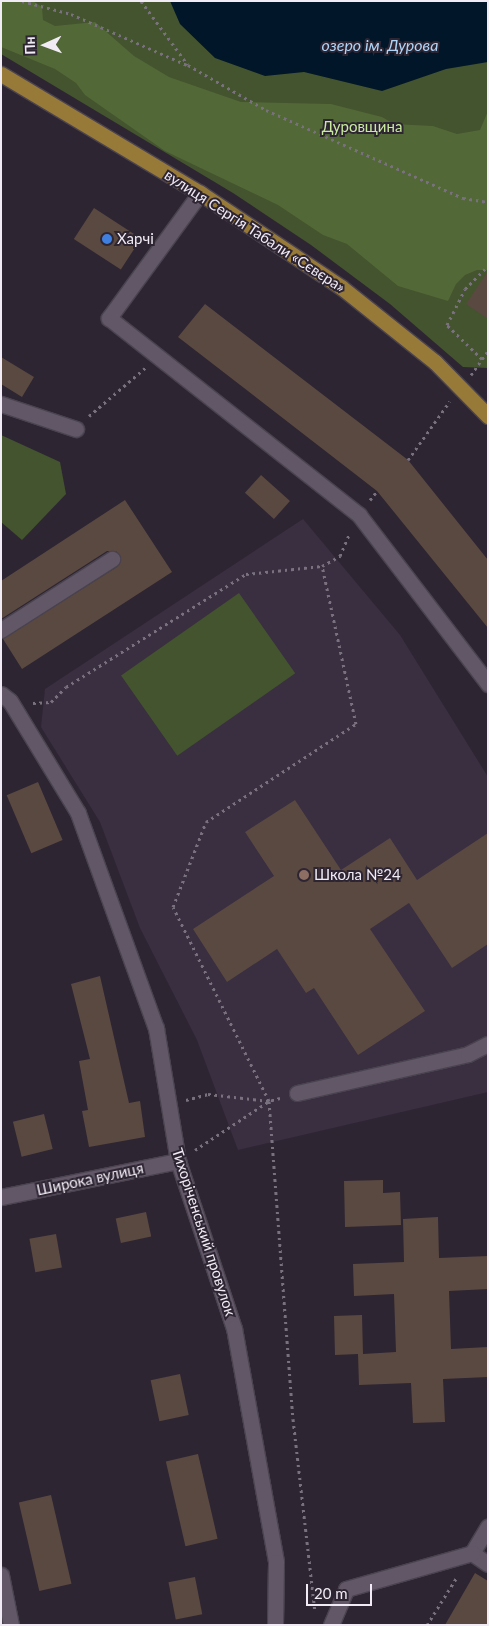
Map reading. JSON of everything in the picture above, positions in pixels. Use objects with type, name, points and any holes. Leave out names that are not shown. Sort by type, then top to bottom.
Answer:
[{"type":"main road","name":"вулиця Сергія Табали «Сєвєра»","points":[[1,74],[200,193],[341,287],[435,362],[487,415]]},
{"type":"street","points":[[200,193],[109,318],[359,515],[488,684]]},
{"type":"street","points":[[1,404],[76,429]]},
{"type":"street","points":[[1,630],[112,559]]},
{"type":"street","name":"Тихоріченський провулок","points":[[1,694],[10,701],[78,813],[156,1028],[178,1161],[234,1328],[276,1562],[275,1625]]},
{"type":"street","points":[[297,1093],[468,1054],[488,1044]]},
{"type":"street","name":"Широка вулиця","points":[[1,1197],[178,1161]]},
{"type":"street","points":[[331,1625],[346,1589],[472,1553],[488,1526]]},
{"type":"street","points":[[472,1553],[488,1564]]},
{"type":"street","points":[[1,1574],[11,1625]]},
{"type":"path","points":[[22,1],[71,14],[188,65],[266,110],[463,198],[488,202]]},
{"type":"path","points":[[141,1],[188,65]]},
{"type":"path","points":[[482,359],[447,325],[465,289],[488,266]]},
{"type":"path","points":[[76,429],[116,391],[158,358]]},
{"type":"path","points":[[408,460],[432,425]]},
{"type":"path","points":[[32,703],[50,702],[66,688],[246,574],[322,566],[340,556]]},
{"type":"path","points":[[316,1615],[293,1420],[270,1101],[173,907],[206,822],[356,724],[322,566]]},
{"type":"path","points":[[178,1161],[270,1101],[297,1093]]},
{"type":"path","points":[[169,1105],[208,1094],[270,1101]]},
{"type":"path","points":[[427,1625],[472,1553]]},
{"type":"shaded area","name":"Школа №24","points":[[303,519],[400,635],[488,777],[488,1092],[238,1150],[197,1040],[140,928],[100,822],[41,727],[45,689]]},
{"type":"green space","name":"Дуровщина","points":[[1,1],[488,1],[488,368],[463,367],[390,304],[311,245],[233,193],[1,54]]},
{"type":"green space","points":[[1,1],[33,1],[42,7],[43,20],[55,26],[95,22],[134,56],[169,77],[241,102],[331,104],[382,117],[394,124],[433,126],[457,134],[480,130],[488,111],[488,270],[477,270],[465,275],[456,284],[448,301],[398,286],[347,244],[323,235],[278,205],[165,151],[85,95],[76,83],[55,69],[1,47]]},
{"type":"green space","points":[[1,435],[60,462],[66,494],[22,540],[1,522]]},
{"type":"green space","points":[[239,593],[295,673],[177,756],[121,676]]},
{"type":"water","name":"озеро ім. Дурова","points":[[170,1],[488,1],[488,62],[446,69],[382,91],[304,72],[265,76],[215,58],[180,24]]},
{"type":"building","name":"Харчі","points":[[94,208],[141,238],[121,270],[74,239]]},
{"type":"building","points":[[488,271],[488,319],[466,304]]},
{"type":"building","points":[[205,304],[408,460],[488,560],[488,628],[377,491],[178,337]]},
{"type":"building","points":[[1,357],[34,377],[22,397],[1,384]]},
{"type":"building","points":[[261,475],[290,501],[274,519],[245,493]]},
{"type":"building","points":[[125,500],[172,572],[22,669],[3,639],[117,567],[121,558],[116,551],[107,551],[1,619],[1,581]]},
{"type":"building","points":[[38,782],[63,840],[31,853],[7,795]]},
{"type":"building","points":[[295,800],[341,870],[390,838],[417,880],[488,833],[488,944],[452,968],[409,903],[370,929],[425,1011],[358,1055],[314,988],[306,993],[277,949],[227,982],[193,929],[274,876],[245,832]]},
{"type":"building","points":[[100,976],[129,1103],[140,1101],[145,1137],[89,1147],[82,1111],[88,1110],[79,1061],[90,1059],[71,984]]},
{"type":"building","points":[[44,1114],[53,1149],[22,1157],[13,1122]]},
{"type":"building","points":[[383,1180],[383,1193],[400,1192],[401,1225],[345,1227],[344,1181]]},
{"type":"building","points":[[146,1212],[151,1236],[121,1243],[116,1218]]},
{"type":"building","points":[[438,1217],[439,1258],[488,1256],[488,1289],[449,1291],[451,1349],[488,1347],[488,1377],[443,1379],[445,1422],[413,1423],[411,1383],[359,1385],[358,1354],[335,1355],[334,1316],[362,1315],[363,1354],[396,1352],[394,1294],[354,1296],[353,1264],[404,1262],[403,1219]]},
{"type":"building","points":[[56,1234],[62,1267],[35,1272],[29,1239]]},
{"type":"building","points":[[180,1374],[189,1415],[159,1421],[151,1380]]},
{"type":"building","points":[[198,1454],[218,1539],[185,1546],[166,1461]]},
{"type":"building","points":[[51,1495],[71,1584],[39,1591],[19,1502]]},
{"type":"building","points":[[475,1573],[488,1581],[488,1625],[445,1625]]},
{"type":"building","points":[[195,1577],[202,1614],[176,1619],[168,1582]]},
{"type":"place","name":"Харчі","points":[[107,239]]},
{"type":"place","name":"Школа №24","points":[[304,875]]}]
